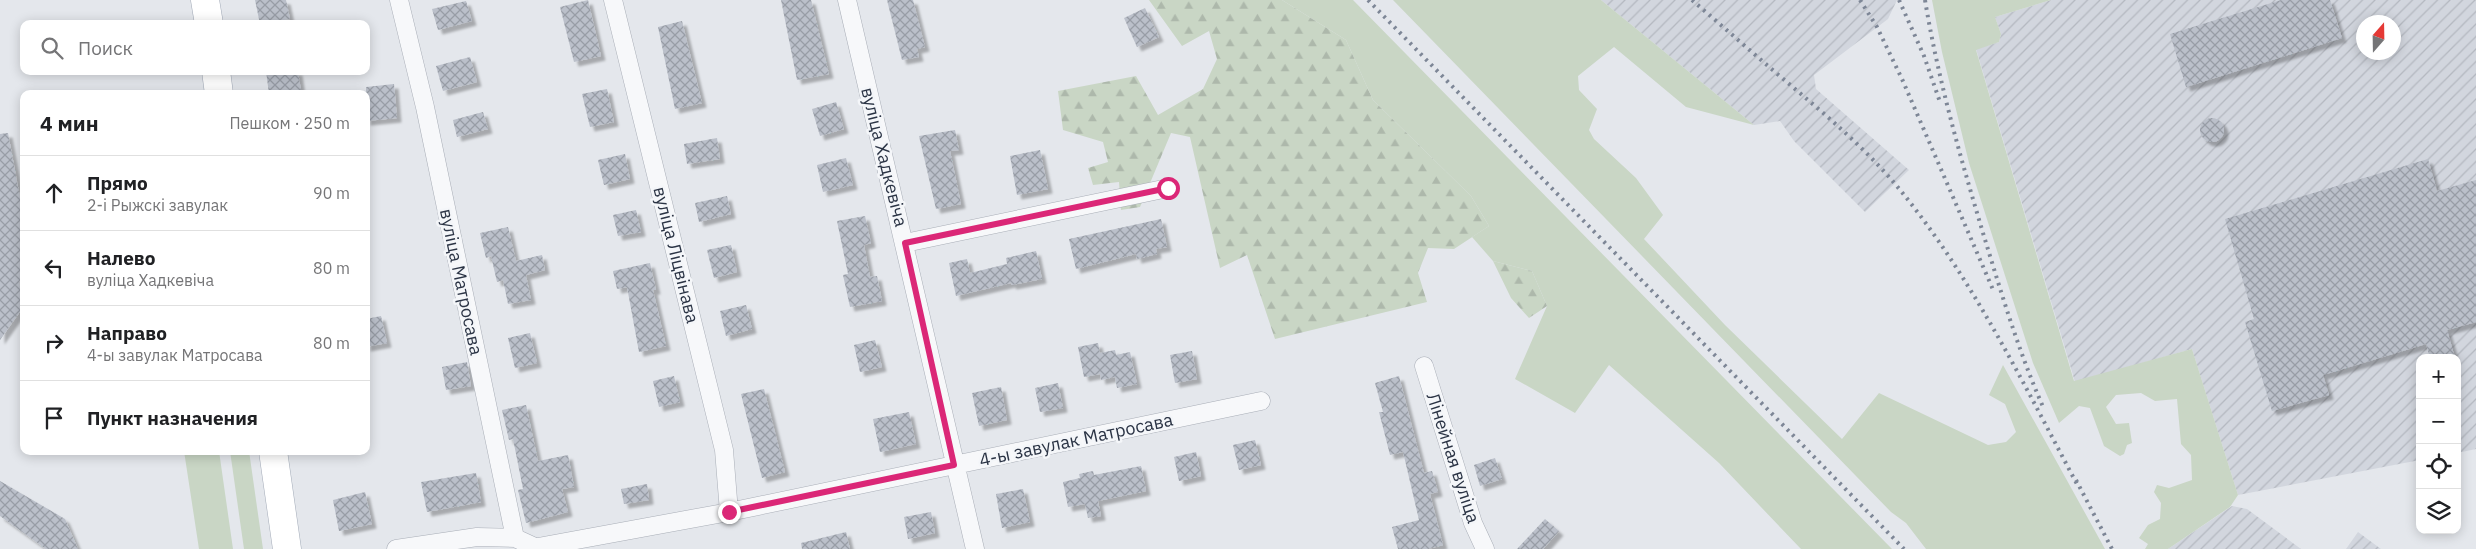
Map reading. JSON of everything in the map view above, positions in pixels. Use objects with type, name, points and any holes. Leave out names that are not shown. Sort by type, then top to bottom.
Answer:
[{"type":"main road","points":[[205,0],[208,20]]},
{"type":"main road","points":[[217,75],[218,90]]},
{"type":"main road","points":[[273,455],[287,549]]},
{"type":"street","name":"вуліца Матросава","points":[[399,0],[425,107],[515,538]]},
{"type":"street","name":"вуліца Ліцвінава","points":[[613,0],[724,450],[729,512]]},
{"type":"street","name":"вуліца Хадкевіча","points":[[847,0],[905,243],[974,549]]},
{"type":"street","points":[[905,243],[1168,188]]},
{"type":"street","name":"Лінейная вуліца","points":[[1424,366],[1473,523],[1484,549]]},
{"type":"street","name":"4-ы завулак Матросава","points":[[538,548],[729,512],[1261,402]]},
{"type":"street","points":[[396,549],[477,537],[515,538],[538,548]]},
{"type":"shaded area","points":[[1601,0],[1897,0],[1888,19],[1814,75],[1816,89],[1909,170],[1865,212],[1794,141],[1780,121],[1754,125]]},
{"type":"shaded area","points":[[2051,0],[2476,0],[2476,449],[2461,452],[2461,354],[2416,354],[2416,461],[2238,495],[2192,349],[2075,382],[1976,49],[1999,42],[2001,34],[1995,17]]},
{"type":"shaded area","points":[[2232,506],[2247,509],[2301,549],[2168,549]]},
{"type":"shaded area","points":[[2358,532],[2381,549],[2346,549]]},
{"type":"green space","points":[[1149,0],[1282,0],[1346,40],[1373,100],[1471,196],[1489,226],[1454,249],[1428,248],[1418,273],[1427,302],[1275,339],[1247,255],[1220,268],[1190,137],[1171,133],[1140,207],[1121,210],[1119,182],[1093,185],[1088,168],[1108,162],[1103,142],[1063,130],[1058,91],[1136,76],[1158,115],[1203,89],[1217,59],[1209,31],[1182,46]]},
{"type":"green space","points":[[1282,0],[1353,0],[1892,549],[1801,549],[1719,463],[1609,365],[1575,413],[1515,379],[1547,306],[1532,271],[1493,261],[1472,237],[1489,226],[1471,196],[1373,100],[1346,40]]},
{"type":"green space","points":[[1393,0],[1601,0],[1754,125],[1686,107],[1614,47],[1578,76],[1579,90],[1597,109],[1589,130],[1594,139],[1636,178],[1663,215],[1644,239],[1725,325],[1842,439],[1879,393],[1988,445],[2006,442],[2016,432],[2005,404],[1989,395],[2003,365],[2105,549],[1926,549],[1906,523],[1891,512]]},
{"type":"green space","points":[[1932,0],[2051,0],[1995,17],[2001,34],[1999,42],[1976,50],[2074,381],[2192,349],[2238,495],[2230,507],[2168,549],[2145,549],[2148,544],[2139,538],[2148,525],[2160,519],[2161,503],[2154,492],[2157,485],[2169,488],[2192,480],[2191,455],[2181,444],[2177,399],[2155,401],[2141,393],[2116,395],[2106,407],[2116,424],[2129,423],[2132,443],[2127,445],[2124,454],[2120,456],[2104,446],[2090,408],[2079,406],[2059,423],[2033,363],[1969,163],[1942,52]]},
{"type":"green space","points":[[1493,261],[1532,271],[1547,306],[1529,318],[1511,298]]},
{"type":"green space","points":[[185,455],[220,455],[233,549],[199,549]]},
{"type":"green space","points":[[231,455],[250,455],[263,549],[244,549]]},
{"type":"building","points":[[255,0],[286,0],[290,19],[259,20]]},
{"type":"building","points":[[588,0],[601,56],[574,62],[560,7]]},
{"type":"building","points":[[781,0],[811,0],[829,74],[797,80]]},
{"type":"building","points":[[887,0],[913,0],[925,47],[917,49],[919,57],[902,60]]},
{"type":"building","points":[[2281,0],[2330,0],[2342,38],[2186,87],[2170,34]]},
{"type":"building","points":[[466,1],[472,21],[438,30],[432,9]]},
{"type":"building","points":[[1145,8],[1159,37],[1137,47],[1124,18]]},
{"type":"building","points":[[682,21],[702,103],[675,109],[658,27]]},
{"type":"building","points":[[470,57],[477,82],[443,91],[436,66]]},
{"type":"building","points":[[267,75],[299,75],[301,90],[268,90]]},
{"type":"building","points":[[394,84],[397,118],[370,121],[370,90],[366,90],[366,87]]},
{"type":"building","points":[[607,89],[614,122],[590,127],[582,94]]},
{"type":"building","points":[[836,102],[844,129],[820,136],[812,109]]},
{"type":"building","points":[[483,112],[488,129],[457,137],[453,120]]},
{"type":"building","points":[[2212,118],[2221,121],[2224,130],[2221,139],[2212,142],[2203,139],[2200,130],[2203,121]]},
{"type":"building","points":[[955,130],[959,150],[950,151],[961,204],[936,209],[919,136]]},
{"type":"building","points":[[8,133],[20,198],[20,312],[0,340],[0,134]]},
{"type":"building","points":[[717,138],[720,159],[687,164],[684,144]]},
{"type":"building","points":[[1040,150],[1048,189],[1017,195],[1010,156]]},
{"type":"building","points":[[625,154],[630,179],[604,185],[598,160]]},
{"type":"building","points":[[846,158],[853,185],[823,192],[817,165]]},
{"type":"building","points":[[2428,159],[2437,191],[2476,180],[2476,322],[2447,330],[2454,354],[2429,354],[2426,344],[2323,375],[2329,395],[2272,411],[2245,322],[2254,319],[2225,219]]},
{"type":"building","points":[[727,196],[731,214],[699,222],[695,203]]},
{"type":"building","points":[[636,210],[641,232],[618,236],[613,215]]},
{"type":"building","points":[[865,216],[871,243],[864,245],[870,277],[877,276],[882,301],[850,307],[843,275],[848,274],[837,221]]},
{"type":"building","points":[[1161,219],[1167,247],[1156,249],[1157,254],[1137,259],[1136,254],[1076,269],[1069,239]]},
{"type":"building","points":[[508,227],[516,261],[542,255],[545,270],[526,275],[531,300],[508,304],[503,280],[497,282],[491,256],[486,258],[480,233]]},
{"type":"building","points":[[731,245],[737,272],[714,278],[707,250]]},
{"type":"building","points":[[1036,251],[1042,279],[1012,285],[1011,283],[956,296],[949,263],[967,259],[970,273],[1007,264],[1006,258]]},
{"type":"building","points":[[650,263],[656,290],[653,290],[666,346],[639,352],[627,287],[617,289],[613,271]]},
{"type":"building","points":[[746,305],[752,329],[726,336],[720,311]]},
{"type":"building","points":[[381,316],[387,343],[370,346],[370,318]]},
{"type":"building","points":[[530,333],[537,363],[515,368],[508,338]]},
{"type":"building","points":[[875,340],[882,367],[860,372],[854,345]]},
{"type":"building","points":[[1098,343],[1100,353],[1115,350],[1116,355],[1130,352],[1137,384],[1117,388],[1115,377],[1101,380],[1100,374],[1084,377],[1078,347]]},
{"type":"building","points":[[1192,351],[1197,379],[1175,383],[1170,355]]},
{"type":"building","points":[[467,362],[471,386],[446,390],[442,367]]},
{"type":"building","points":[[674,376],[680,402],[659,407],[653,381]]},
{"type":"building","points":[[1399,376],[1424,473],[1432,471],[1438,492],[1430,494],[1443,545],[1428,549],[1398,549],[1392,527],[1419,520],[1403,452],[1390,455],[1379,412],[1383,412],[1375,383]]},
{"type":"building","points":[[1058,383],[1063,408],[1040,412],[1035,388]]},
{"type":"building","points":[[1001,387],[1007,420],[979,426],[972,393]]},
{"type":"building","points":[[764,389],[785,472],[762,478],[741,394]]},
{"type":"building","points":[[526,405],[538,461],[568,455],[574,487],[562,489],[568,512],[526,523],[518,490],[523,489],[513,439],[509,440],[502,410]]},
{"type":"building","points":[[909,412],[916,444],[880,452],[873,419]]},
{"type":"building","points":[[1255,440],[1261,465],[1239,470],[1233,445]]},
{"type":"building","points":[[1196,452],[1201,476],[1179,481],[1174,457]]},
{"type":"building","points":[[1495,458],[1502,479],[1480,486],[1474,465]]},
{"type":"building","points":[[1141,466],[1146,491],[1098,501],[1101,516],[1088,518],[1085,504],[1068,507],[1063,482],[1080,478],[1079,474],[1093,471],[1094,475]]},
{"type":"building","points":[[476,473],[481,502],[427,512],[421,482]]},
{"type":"building","points":[[0,481],[65,519],[78,549],[46,549],[0,516]]},
{"type":"building","points":[[647,484],[649,500],[624,504],[621,489]]},
{"type":"building","points":[[1023,489],[1030,522],[1002,528],[996,494]]},
{"type":"building","points":[[365,492],[372,524],[339,531],[333,500]]},
{"type":"building","points":[[931,512],[935,533],[908,539],[904,517]]},
{"type":"building","points":[[1545,519],[1559,531],[1543,549],[1517,549]]},
{"type":"building","points":[[846,532],[850,549],[802,549],[801,543]]},
{"type":"railway","points":[[1368,0],[1904,549]]},
{"type":"railway","points":[[1692,0],[1838,126],[1896,185],[1948,256],[1995,331],[2078,486]]},
{"type":"railway","points":[[1860,0],[1877,27],[1902,79],[1994,292]]},
{"type":"railway","points":[[1899,0],[1924,56],[1940,102]]},
{"type":"railway","points":[[1925,0],[1943,88],[1974,204],[2026,366],[2044,409]]},
{"type":"railway","points":[[2076,480],[2112,549]]},
{"type":"route","points":[[729,512],[954,465],[905,243],[1168,188]]}]
